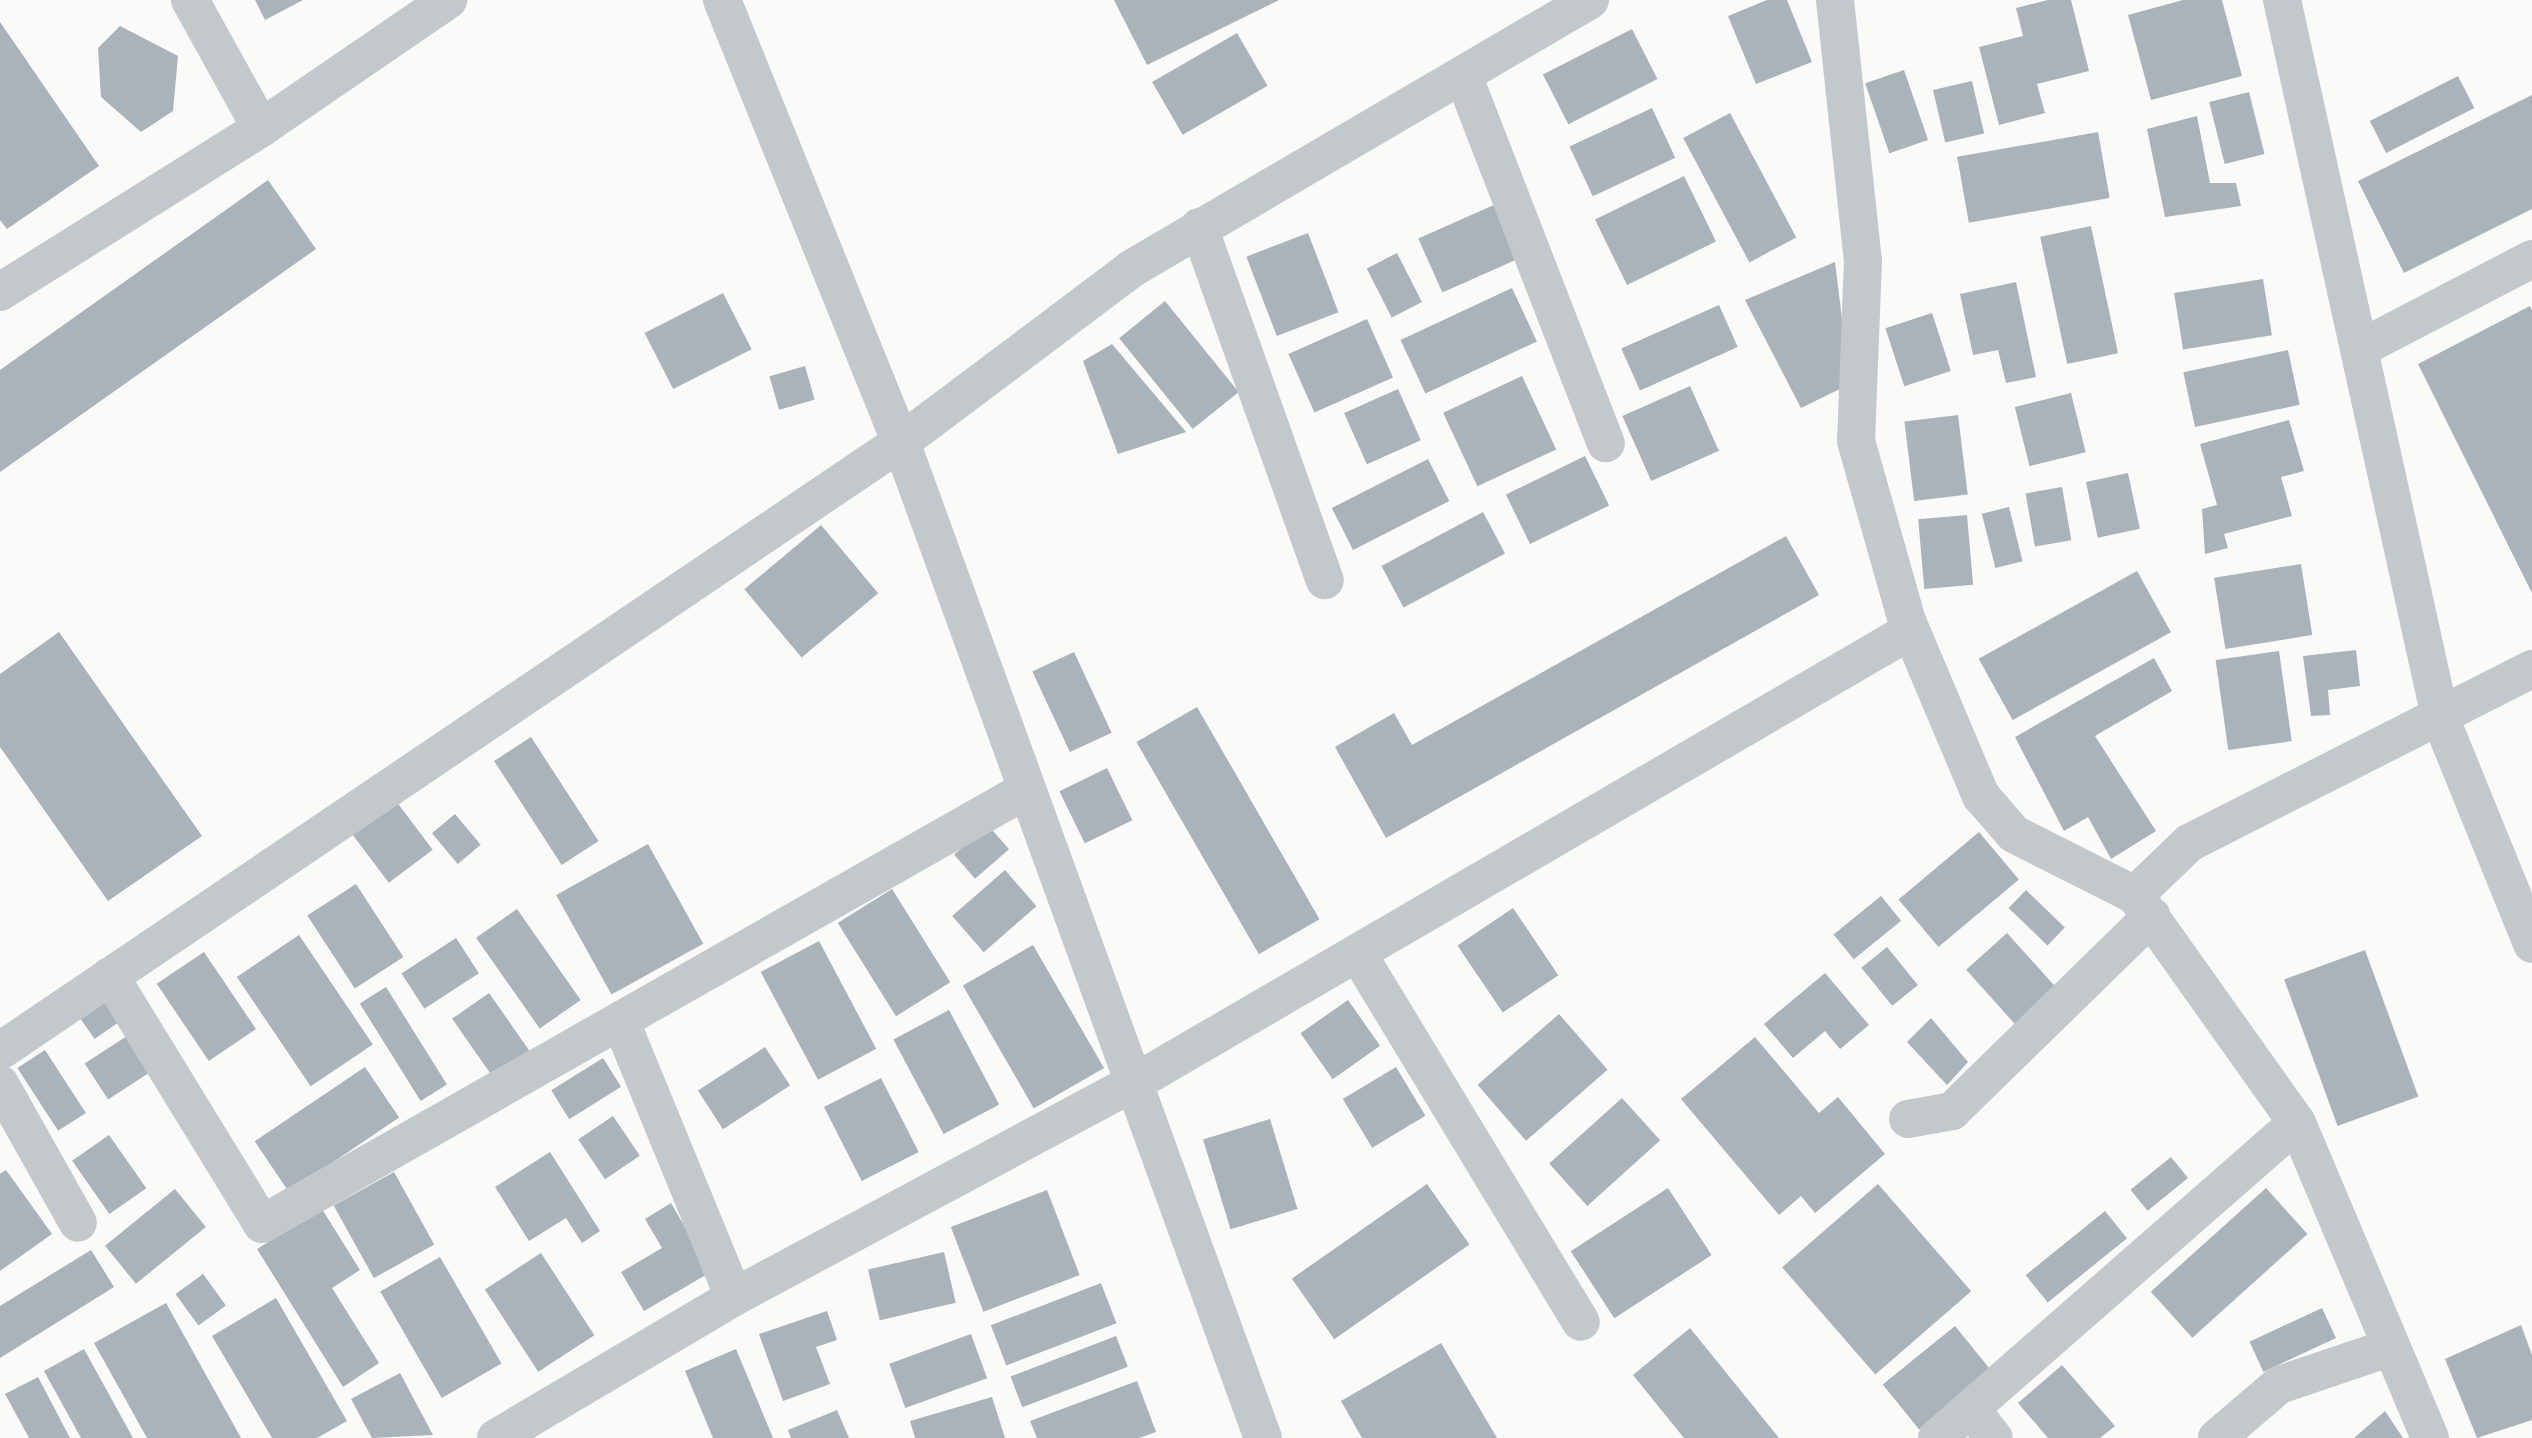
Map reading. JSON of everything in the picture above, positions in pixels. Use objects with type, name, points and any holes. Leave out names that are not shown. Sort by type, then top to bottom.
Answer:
[{"type":"street","points":[[190,0],[261,128]]},
{"type":"street","points":[[0,292],[261,128],[448,0]]},
{"type":"street","points":[[722,0],[901,442],[1132,1084],[1263,1438]]},
{"type":"street","points":[[0,1051],[901,442],[1131,269],[1590,0]]},
{"type":"street","points":[[1835,0],[1863,260],[1856,441],[1910,631],[1981,796],[2006,825],[2144,906],[2297,1123],[2430,1438]]},
{"type":"street","points":[[2282,0],[2361,348],[2440,717],[2532,944]]},
{"type":"street","points":[[1463,75],[1606,443]]},
{"type":"street","points":[[1199,227],[1325,580]]},
{"type":"street","points":[[2361,348],[2532,259]]},
{"type":"street","points":[[496,1438],[734,1297],[1132,1084],[1910,631]]},
{"type":"street","points":[[1908,1119],[1952,1111],[2144,906],[2189,843],[2532,669]]},
{"type":"street","points":[[110,976],[262,1224],[1026,790]]},
{"type":"street","points":[[1358,954],[1581,1322]]},
{"type":"street","points":[[621,1022],[734,1297]]},
{"type":"street","points":[[0,1084],[78,1223]]},
{"type":"street","points":[[1937,1438],[2297,1123]]},
{"type":"street","points":[[2217,1438],[2278,1385],[2391,1347]]},
{"type":"street","points":[[1971,1409],[1994,1438]]},
{"type":"building","points":[[255,0],[303,0],[265,20]]},
{"type":"building","points":[[1114,0],[1279,0],[1147,65]]},
{"type":"building","points":[[1767,0],[1787,0],[1812,62],[1756,84],[1728,16]]},
{"type":"building","points":[[2048,0],[2071,0],[2089,71],[2037,84],[2045,113],[1999,125],[1979,47],[2023,36],[2016,8]]},
{"type":"building","points":[[2183,0],[2222,0],[2242,76],[2151,100],[2128,15]]},
{"type":"building","points":[[0,22],[99,166],[7,229],[0,220]]},
{"type":"building","points":[[120,26],[178,56],[173,111],[141,132],[101,97],[98,48]]},
{"type":"building","points":[[1632,29],[1657,79],[1568,124],[1543,74]]},
{"type":"building","points":[[1237,33],[1268,86],[1183,135],[1152,82]]},
{"type":"building","points":[[1904,70],[1928,140],[1889,153],[1865,83]]},
{"type":"building","points":[[2458,76],[2474,108],[2386,153],[2370,121]]},
{"type":"building","points":[[1972,81],[1984,134],[1945,143],[1933,90]]},
{"type":"building","points":[[2249,92],[2264,154],[2225,164],[2209,102]]},
{"type":"building","points":[[2532,95],[2532,209],[2404,273],[2358,181]]},
{"type":"building","points":[[1652,108],[1675,158],[1593,196],[1570,146]]},
{"type":"building","points":[[1730,113],[1796,237],[1749,262],[1683,138]]},
{"type":"building","points":[[2197,116],[2210,183],[2236,183],[2241,206],[2165,217],[2147,129]]},
{"type":"building","points":[[2098,132],[2110,198],[1969,223],[1957,157]]},
{"type":"building","points":[[1684,176],[1716,242],[1627,285],[1595,219]]},
{"type":"building","points":[[268,180],[316,249],[0,472],[0,370]]},
{"type":"building","points":[[1496,204],[1520,258],[1442,292],[1418,239]]},
{"type":"building","points":[[2091,226],[2118,353],[2067,364],[2040,237]]},
{"type":"building","points":[[1308,233],[1338,312],[1277,336],[1246,257]]},
{"type":"building","points":[[1397,253],[1422,302],[1392,317],[1367,268]]},
{"type":"building","points":[[1835,262],[1850,384],[1801,408],[1745,300]]},
{"type":"building","points":[[2263,279],[2272,335],[2183,349],[2174,293]]},
{"type":"building","points":[[2016,282],[2036,377],[2006,383],[1998,350],[1973,355],[1960,294]]},
{"type":"building","points":[[1512,288],[1537,341],[1425,393],[1401,340]]},
{"type":"building","points":[[723,293],[752,349],[673,389],[645,333]]},
{"type":"building","points":[[1165,301],[1239,392],[1193,429],[1119,338]]},
{"type":"building","points":[[1719,305],[1738,347],[1640,391],[1621,349]]},
{"type":"building","points":[[2530,306],[2532,310],[2532,593],[2418,364]]},
{"type":"building","points":[[1932,313],[1951,371],[1904,386],[1885,328]]},
{"type":"building","points":[[1367,319],[1393,377],[1314,412],[1288,354]]},
{"type":"building","points":[[1112,344],[1186,432],[1118,454],[1083,361]]},
{"type":"building","points":[[2288,350],[2300,405],[2195,427],[2183,372]]},
{"type":"building","points":[[805,366],[815,400],[779,410],[769,376]]},
{"type":"building","points":[[1522,376],[1556,449],[1477,486],[1443,413]]},
{"type":"building","points":[[1690,386],[1719,451],[1651,481],[1622,416]]},
{"type":"building","points":[[1398,389],[1421,440],[1367,464],[1344,413]]},
{"type":"building","points":[[2071,393],[2086,452],[2029,466],[2015,407]]},
{"type":"building","points":[[1958,415],[1968,494],[1914,501],[1904,422]]},
{"type":"building","points":[[2289,420],[2304,471],[2281,477],[2292,516],[2224,534],[2228,548],[2205,554],[2202,509],[2217,505],[2200,444]]},
{"type":"building","points":[[1585,456],[1609,505],[1530,544],[1506,495]]},
{"type":"building","points":[[1428,459],[1449,501],[1353,550],[1332,508]]},
{"type":"building","points":[[2128,473],[2140,529],[2098,538],[2086,482]]},
{"type":"building","points":[[2062,487],[2071,540],[2035,547],[2026,493]]},
{"type":"building","points":[[2009,507],[2023,561],[1995,568],[1982,514]]},
{"type":"building","points":[[1483,512],[1505,553],[1404,607],[1381,566]]},
{"type":"building","points":[[1967,515],[1973,585],[1924,589],[1918,519]]},
{"type":"building","points":[[821,525],[878,593],[802,657],[744,589]]},
{"type":"building","points":[[1786,536],[1819,595],[1386,838],[1335,747],[1394,713],[1412,745]]},
{"type":"building","points":[[2301,564],[2312,635],[2225,649],[2214,578]]},
{"type":"building","points":[[2137,571],[2171,632],[2013,720],[1979,659]]},
{"type":"building","points":[[59,632],[202,836],[108,901],[0,747],[0,674]]},
{"type":"building","points":[[2356,650],[2360,686],[2328,690],[2330,715],[2311,716],[2303,656]]},
{"type":"building","points":[[2279,651],[2292,741],[2228,750],[2216,660]]},
{"type":"building","points":[[1074,652],[1112,733],[1070,752],[1032,671]]},
{"type":"building","points":[[2154,658],[2172,691],[2095,736],[2156,831],[2111,859],[2088,817],[2064,831],[2015,737]]},
{"type":"building","points":[[1197,707],[1320,919],[1259,954],[1136,742]]},
{"type":"building","points":[[531,737],[599,841],[562,865],[494,761]]},
{"type":"building","points":[[1107,768],[1132,820],[1085,843],[1059,791]]},
{"type":"building","points":[[396,801],[433,850],[389,883],[352,834]]},
{"type":"building","points":[[455,814],[481,845],[458,864],[432,833]]},
{"type":"building","points":[[988,825],[1009,849],[975,879],[954,855]]},
{"type":"building","points":[[1979,832],[2019,879],[1938,947],[1899,899]]},
{"type":"building","points":[[648,844],[703,944],[611,995],[556,895]]},
{"type":"building","points":[[1005,870],[1036,906],[984,952],[952,916]]},
{"type":"building","points":[[356,884],[403,957],[355,989],[307,916]]},
{"type":"building","points":[[892,889],[950,982],[896,1016],[838,923]]},
{"type":"building","points":[[2026,890],[2065,928],[2047,945],[2009,908]]},
{"type":"building","points":[[1881,896],[1901,921],[1854,959],[1834,934]]},
{"type":"building","points":[[1513,908],[1558,975],[1503,1013],[1457,945]]},
{"type":"building","points":[[517,909],[581,1000],[540,1029],[476,938]]},
{"type":"building","points":[[2007,933],[2057,988],[2016,1025],[1966,970]]},
{"type":"building","points":[[299,935],[373,1044],[311,1086],[237,977]]},
{"type":"building","points":[[456,938],[479,973],[424,1009],[401,973]]},
{"type":"building","points":[[819,941],[876,1049],[818,1080],[761,972]]},
{"type":"building","points":[[1033,945],[1104,1068],[1034,1108],[963,986]]},
{"type":"building","points":[[1887,947],[1918,985],[1892,1006],[1861,968]]},
{"type":"building","points":[[2365,950],[2418,1097],[2338,1126],[2284,979]]},
{"type":"building","points":[[204,952],[256,1029],[209,1061],[157,984]]},
{"type":"building","points":[[1825,973],[1869,1025],[1840,1049],[1825,1031],[1793,1058],[1764,1024]]},
{"type":"building","points":[[386,987],[447,1085],[421,1101],[360,1003]]},
{"type":"building","points":[[489,993],[530,1051],[493,1077],[452,1019]]},
{"type":"building","points":[[1348,1000],[1380,1046],[1333,1079],[1300,1033]]},
{"type":"building","points":[[107,1001],[121,1021],[95,1039],[81,1019]]},
{"type":"building","points":[[949,1010],[999,1104],[944,1134],[893,1040]]},
{"type":"building","points":[[1559,1014],[1608,1070],[1526,1141],[1477,1085]]},
{"type":"building","points":[[1931,1018],[1968,1062],[1947,1085],[1907,1042]]},
{"type":"building","points":[[130,1034],[153,1070],[108,1099],[85,1063]]},
{"type":"building","points":[[1755,1037],[1819,1113],[1838,1097],[1885,1154],[1815,1213],[1801,1196],[1779,1215],[1681,1099]]},
{"type":"building","points":[[765,1047],[790,1086],[723,1129],[698,1091]]},
{"type":"building","points":[[45,1050],[86,1113],[58,1131],[17,1068]]},
{"type":"building","points":[[603,1058],[621,1087],[569,1119],[551,1090]]},
{"type":"building","points":[[365,1067],[399,1118],[289,1192],[255,1141]]},
{"type":"building","points":[[1396,1067],[1425,1116],[1372,1148],[1343,1099]]},
{"type":"building","points":[[881,1078],[919,1152],[862,1181],[824,1107]]},
{"type":"building","points":[[1622,1098],[1660,1140],[1587,1206],[1549,1164]]},
{"type":"building","points":[[613,1116],[640,1156],[605,1179],[578,1139]]},
{"type":"building","points":[[1270,1119],[1297,1209],[1231,1229],[1203,1139]]},
{"type":"building","points":[[109,1135],[146,1188],[109,1214],[72,1161]]},
{"type":"building","points":[[550,1152],[600,1231],[582,1243],[566,1218],[529,1241],[495,1187]]},
{"type":"building","points":[[2171,1157],[2188,1178],[2148,1211],[2131,1190]]},
{"type":"building","points":[[6,1170],[52,1234],[0,1271],[0,1174]]},
{"type":"building","points":[[394,1172],[434,1245],[374,1278],[334,1205]]},
{"type":"building","points":[[1427,1184],[1469,1245],[1334,1339],[1292,1279]]},
{"type":"building","points":[[1878,1184],[1971,1291],[1875,1374],[1782,1267]]},
{"type":"building","points":[[1668,1188],[1712,1255],[1614,1318],[1571,1251]]},
{"type":"building","points":[[2266,1188],[2307,1234],[2192,1338],[2151,1292]]},
{"type":"building","points":[[175,1189],[206,1227],[136,1284],[105,1246]]},
{"type":"building","points":[[1047,1190],[1080,1275],[983,1312],[951,1227]]},
{"type":"building","points":[[671,1203],[711,1272],[644,1311],[621,1272],[662,1248],[645,1219]]},
{"type":"building","points":[[322,1209],[360,1270],[332,1288],[379,1363],[343,1387],[257,1249]]},
{"type":"building","points":[[2105,1211],[2127,1238],[2048,1302],[2026,1275]]},
{"type":"building","points":[[91,1250],[114,1287],[0,1358],[0,1306]]},
{"type":"building","points":[[944,1252],[956,1303],[880,1320],[868,1270]]},
{"type":"building","points":[[541,1253],[594,1335],[538,1372],[485,1289]]},
{"type":"building","points":[[440,1257],[502,1364],[442,1398],[380,1292]]},
{"type":"building","points":[[203,1274],[226,1306],[198,1326],[175,1294]]},
{"type":"building","points":[[1101,1283],[1116,1323],[1006,1365],[991,1325]]},
{"type":"building","points":[[276,1298],[347,1421],[317,1438],[272,1438],[212,1336]]},
{"type":"building","points":[[166,1303],[241,1438],[147,1438],[94,1343]]},
{"type":"building","points":[[2322,1308],[2336,1338],[2263,1372],[2249,1342]]},
{"type":"building","points":[[827,1311],[837,1340],[816,1347],[830,1384],[783,1401],[759,1334]]},
{"type":"building","points":[[2521,1325],[2532,1355],[2532,1420],[2477,1438],[2445,1359]]},
{"type":"building","points":[[1955,1326],[1992,1371],[1919,1430],[1883,1385]]},
{"type":"building","points":[[1690,1328],[1779,1438],[1684,1438],[1633,1375]]},
{"type":"building","points":[[971,1334],[987,1378],[905,1408],[889,1364]]},
{"type":"building","points":[[1116,1336],[1128,1367],[1022,1407],[1011,1376]]},
{"type":"building","points":[[1441,1343],[1497,1438],[1362,1438],[1341,1401]]},
{"type":"building","points":[[84,1349],[133,1438],[81,1438],[44,1371]]},
{"type":"building","points":[[736,1349],[773,1438],[713,1438],[685,1371]]},
{"type":"building","points":[[2062,1365],[2115,1426],[2100,1438],[2048,1438],[2018,1403]]},
{"type":"building","points":[[400,1373],[433,1435],[372,1438],[351,1399]]},
{"type":"building","points":[[38,1377],[70,1438],[29,1438],[5,1394]]},
{"type":"building","points":[[1137,1381],[1156,1432],[1139,1438],[1037,1438],[1030,1421]]},
{"type":"building","points":[[992,1397],[1005,1438],[915,1438],[910,1421]]},
{"type":"building","points":[[837,1410],[849,1438],[791,1438],[788,1430]]},
{"type":"building","points":[[2385,1411],[2403,1438],[2354,1438]]}]
